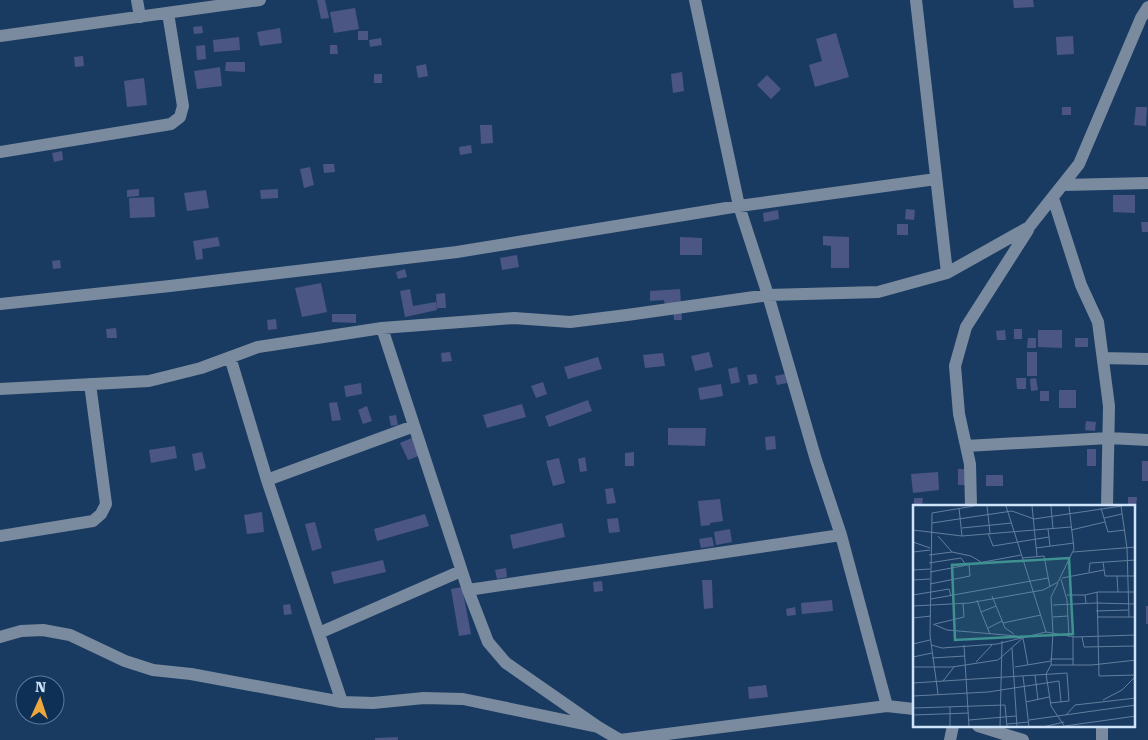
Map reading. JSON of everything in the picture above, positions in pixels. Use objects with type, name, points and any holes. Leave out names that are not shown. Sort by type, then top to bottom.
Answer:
[{"type":"street","points":[[137,0],[140,17]]},
{"type":"street","points":[[0,36],[260,0]]},
{"type":"street","points":[[695,0],[739,206],[768,295],[840,535],[887,706]]},
{"type":"street","points":[[916,0],[947,273]]},
{"type":"street","points":[[971,505],[970,464],[959,414],[955,366],[966,327],[1029,228],[1080,164],[1141,18],[1148,7]]},
{"type":"street","points":[[0,152],[171,124],[180,117],[183,106],[168,13]]},
{"type":"street","points":[[0,304],[457,252],[739,206],[936,179]]},
{"type":"street","points":[[1063,185],[1148,183]]},
{"type":"street","points":[[1053,198],[1081,285],[1098,322],[1109,406],[1107,505]]},
{"type":"street","points":[[0,389],[149,381],[201,368],[258,347],[382,328],[514,318],[570,322],[768,295],[878,292],[947,273],[1029,228]]},
{"type":"street","points":[[382,328],[468,590],[488,642],[506,663],[598,727],[620,740],[672,736],[887,706],[913,709]]},
{"type":"street","points":[[230,358],[267,480],[342,702]]},
{"type":"street","points":[[1103,358],[1148,359]]},
{"type":"street","points":[[0,536],[93,521],[102,514],[106,504],[90,384]]},
{"type":"street","points":[[267,480],[414,426]]},
{"type":"street","points":[[966,446],[1109,438],[1148,440]]},
{"type":"street","points":[[468,590],[840,535]]},
{"type":"street","points":[[319,633],[462,571]]},
{"type":"street","points":[[0,637],[21,631],[43,630],[70,635],[124,661],[153,670],[191,674],[342,702],[373,703],[424,698],[463,699],[598,727]]},
{"type":"street","points":[[984,728],[1023,740]]},
{"type":"building","points":[[317,0],[325,0],[329,18],[321,19]]},
{"type":"building","points":[[1013,0],[1033,0],[1034,7],[1014,8]]},
{"type":"building","points":[[355,8],[359,29],[334,33],[330,12]]},
{"type":"building","points":[[202,26],[203,33],[194,34],[193,27]]},
{"type":"building","points":[[280,28],[282,43],[260,46],[257,32]]},
{"type":"building","points":[[358,31],[368,31],[368,40],[358,40]]},
{"type":"building","points":[[836,33],[849,77],[815,87],[809,65],[822,61],[816,39]]},
{"type":"building","points":[[1073,36],[1074,54],[1057,55],[1056,37]]},
{"type":"building","points":[[239,37],[240,50],[214,52],[213,40]]},
{"type":"building","points":[[381,38],[382,45],[370,47],[369,40]]},
{"type":"building","points":[[205,45],[206,59],[197,60],[196,46]]},
{"type":"building","points":[[330,45],[337,45],[338,54],[330,54]]},
{"type":"building","points":[[83,56],[84,66],[75,67],[74,57]]},
{"type":"building","points":[[226,62],[245,62],[245,72],[225,71]]},
{"type":"building","points":[[426,64],[428,76],[418,78],[416,66]]},
{"type":"building","points":[[220,67],[222,86],[197,89],[194,71]]},
{"type":"building","points":[[682,72],[684,91],[673,93],[671,74]]},
{"type":"building","points":[[374,74],[382,74],[382,83],[374,83]]},
{"type":"building","points":[[767,75],[781,89],[771,99],[757,85]]},
{"type":"building","points":[[144,78],[147,105],[127,107],[124,81]]},
{"type":"building","points":[[1062,107],[1071,107],[1071,115],[1062,115]]},
{"type":"building","points":[[1136,107],[1147,107],[1146,126],[1134,125]]},
{"type":"building","points":[[480,125],[492,125],[493,143],[481,144]]},
{"type":"building","points":[[471,145],[472,153],[460,155],[459,147]]},
{"type":"building","points":[[62,151],[63,160],[54,162],[52,153]]},
{"type":"building","points":[[323,164],[334,164],[335,172],[324,173]]},
{"type":"building","points":[[310,167],[314,185],[304,188],[300,169]]},
{"type":"building","points":[[139,189],[139,196],[127,197],[127,190]]},
{"type":"building","points":[[278,189],[278,198],[261,199],[260,190]]},
{"type":"building","points":[[206,190],[209,208],[187,211],[184,193]]},
{"type":"building","points":[[1113,195],[1135,195],[1135,213],[1113,212]]},
{"type":"building","points":[[154,197],[155,217],[130,218],[129,198]]},
{"type":"building","points":[[906,209],[915,210],[914,220],[905,219]]},
{"type":"building","points":[[778,210],[779,219],[764,222],[763,213]]},
{"type":"building","points":[[1141,222],[1148,222],[1148,232],[1142,232]]},
{"type":"building","points":[[897,224],[908,224],[908,235],[897,235]]},
{"type":"building","points":[[823,236],[849,237],[849,268],[831,268],[831,246],[823,245]]},
{"type":"building","points":[[218,237],[220,246],[202,249],[203,259],[196,260],[193,241]]},
{"type":"building","points":[[680,237],[702,238],[702,255],[680,255]]},
{"type":"building","points":[[517,255],[519,267],[502,270],[500,258]]},
{"type":"building","points":[[60,260],[61,268],[53,269],[52,261]]},
{"type":"building","points":[[405,269],[407,277],[398,279],[396,272]]},
{"type":"building","points":[[321,283],[327,312],[302,317],[295,288]]},
{"type":"building","points":[[410,289],[413,306],[436,302],[437,310],[405,317],[400,291]]},
{"type":"building","points":[[680,289],[682,320],[674,320],[673,306],[665,306],[664,300],[650,301],[650,291]]},
{"type":"building","points":[[445,293],[446,308],[437,308],[436,294]]},
{"type":"building","points":[[332,314],[356,314],[356,323],[332,322]]},
{"type":"building","points":[[276,319],[277,329],[268,330],[267,320]]},
{"type":"building","points":[[116,328],[117,338],[107,338],[106,329]]},
{"type":"building","points":[[1014,329],[1022,329],[1022,339],[1014,339]]},
{"type":"building","points":[[1005,330],[1006,340],[997,340],[996,331]]},
{"type":"building","points":[[1038,330],[1062,330],[1062,348],[1038,347]]},
{"type":"building","points":[[1028,338],[1036,338],[1036,348],[1027,348]]},
{"type":"building","points":[[1075,338],[1088,338],[1088,347],[1075,347]]},
{"type":"building","points":[[450,352],[452,361],[442,362],[441,353]]},
{"type":"building","points":[[709,352],[713,367],[695,371],[691,356]]},
{"type":"building","points":[[1027,352],[1037,352],[1037,376],[1027,376]]},
{"type":"building","points":[[663,353],[665,366],[645,368],[643,355]]},
{"type":"building","points":[[598,357],[602,369],[568,379],[564,367]]},
{"type":"building","points":[[737,367],[740,382],[731,384],[728,369]]},
{"type":"building","points":[[756,374],[758,383],[749,385],[747,375]]},
{"type":"building","points":[[785,374],[787,383],[777,385],[775,376]]},
{"type":"building","points":[[1016,378],[1026,378],[1026,389],[1017,389]]},
{"type":"building","points":[[1036,378],[1038,390],[1031,391],[1030,379]]},
{"type":"building","points":[[543,382],[547,394],[536,398],[531,386]]},
{"type":"building","points":[[361,383],[362,394],[346,397],[344,386]]},
{"type":"building","points":[[721,384],[723,396],[700,400],[698,388]]},
{"type":"building","points":[[1059,390],[1076,390],[1076,408],[1059,408]]},
{"type":"building","points":[[1040,391],[1049,391],[1049,401],[1040,401]]},
{"type":"building","points":[[588,400],[592,411],[549,427],[545,416]]},
{"type":"building","points":[[337,402],[341,420],[332,421],[329,403]]},
{"type":"building","points":[[522,404],[526,417],[487,428],[483,415]]},
{"type":"building","points":[[367,406],[372,421],[363,424],[358,410]]},
{"type":"building","points":[[396,415],[398,425],[391,426],[389,416]]},
{"type":"building","points":[[1086,421],[1096,422],[1095,431],[1085,430]]},
{"type":"building","points":[[668,428],[706,428],[705,446],[668,445]]},
{"type":"building","points":[[775,436],[776,449],[766,450],[765,437]]},
{"type":"building","points":[[414,437],[421,455],[408,460],[400,443]]},
{"type":"building","points":[[175,446],[177,458],[151,463],[149,450]]},
{"type":"building","points":[[1087,449],[1096,449],[1096,466],[1087,466]]},
{"type":"building","points":[[202,452],[206,468],[195,471],[192,454]]},
{"type":"building","points":[[634,452],[634,466],[625,466],[625,453]]},
{"type":"building","points":[[585,457],[587,471],[580,472],[578,459]]},
{"type":"building","points":[[559,458],[565,483],[553,486],[546,461]]},
{"type":"building","points":[[1142,461],[1148,461],[1148,481],[1142,481]]},
{"type":"building","points":[[958,469],[975,469],[975,485],[958,485]]},
{"type":"building","points":[[938,472],[939,490],[913,493],[911,474]]},
{"type":"building","points":[[986,475],[1003,475],[1003,486],[986,486]]},
{"type":"building","points":[[613,488],[616,503],[607,504],[605,489]]},
{"type":"building","points":[[1128,497],[1137,497],[1136,508],[1136,505],[1128,505]]},
{"type":"building","points":[[914,498],[923,498],[922,505],[914,505]]},
{"type":"building","points":[[720,499],[723,521],[701,526],[698,501]]},
{"type":"building","points":[[262,512],[264,532],[247,534],[244,515]]},
{"type":"building","points":[[425,514],[429,526],[377,541],[374,529]]},
{"type":"building","points":[[618,518],[620,532],[609,533],[607,519]]},
{"type":"building","points":[[315,522],[322,548],[312,551],[305,524]]},
{"type":"building","points":[[562,523],[565,537],[513,549],[510,535]]},
{"type":"building","points":[[730,529],[732,542],[716,545],[714,532]]},
{"type":"building","points":[[712,537],[714,546],[701,548],[699,539]]},
{"type":"building","points":[[383,560],[386,572],[334,584],[331,572]]},
{"type":"building","points":[[506,568],[507,577],[497,579],[495,570]]},
{"type":"building","points":[[702,580],[712,580],[713,608],[704,609]]},
{"type":"building","points":[[602,581],[603,591],[594,592],[593,582]]},
{"type":"building","points":[[462,587],[471,634],[459,636],[451,589]]},
{"type":"building","points":[[832,600],[833,611],[802,614],[801,603]]},
{"type":"building","points":[[290,604],[292,614],[284,615],[283,605]]},
{"type":"building","points":[[1146,606],[1148,606],[1148,624],[1146,624]]},
{"type":"building","points":[[795,607],[796,615],[787,616],[786,609]]},
{"type":"building","points":[[766,685],[768,697],[749,699],[748,687]]},
{"type":"building","points":[[398,737],[398,740],[375,740],[375,738]]}]
